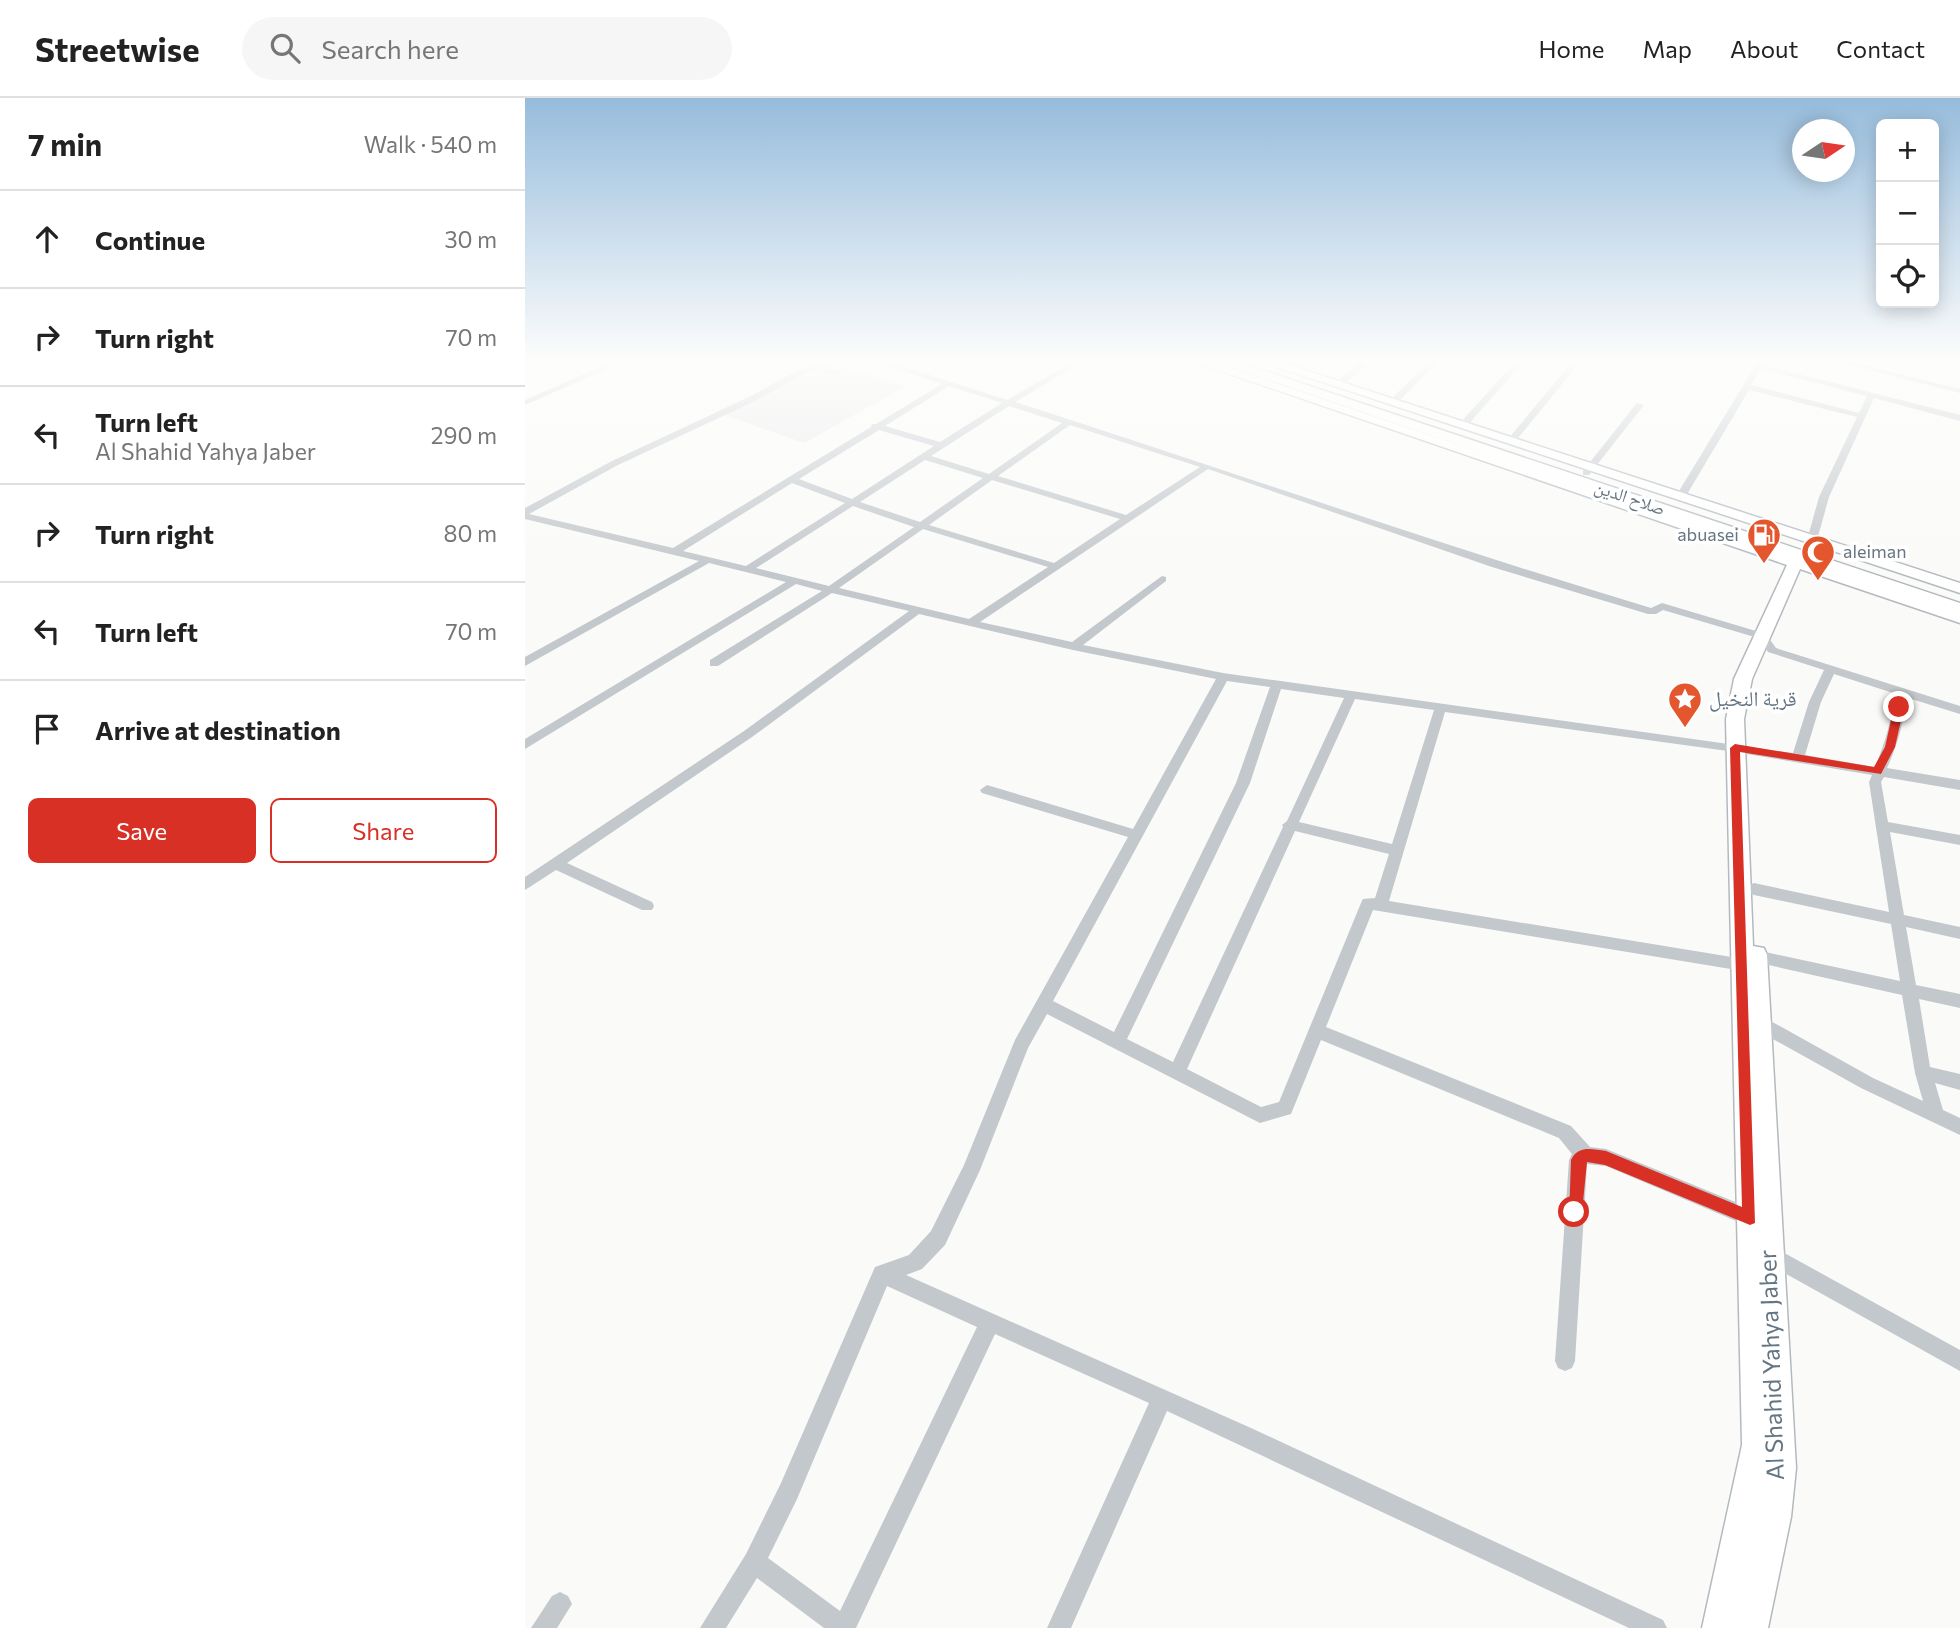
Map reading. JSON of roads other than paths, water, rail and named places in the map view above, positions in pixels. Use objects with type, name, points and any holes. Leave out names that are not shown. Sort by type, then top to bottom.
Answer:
[{"type":"highway","name":"صلاح الدين","points":[[1460,432],[1960,610]]},
{"type":"highway","name":"صلاح الدين","points":[[1474,432],[1960,598]]},
{"type":"street","points":[[525,514],[615,463],[681,432]]},
{"type":"street","points":[[674,552],[866,432]]},
{"type":"street","points":[[897,432],[943,446]]},
{"type":"street","points":[[748,569],[963,432]]},
{"type":"street","points":[[714,663],[833,588],[1054,432]]},
{"type":"street","points":[[1098,432],[1207,466],[1496,565],[1652,612],[1662,606],[1767,643],[1830,670],[1960,710]]},
{"type":"street","points":[[1409,432],[1960,618]]},
{"type":"street","points":[[1485,432],[1589,470],[1681,496],[1960,588]]},
{"type":"street","points":[[1511,441],[1518,432]]},
{"type":"street","points":[[1589,470],[1619,432]]},
{"type":"street","points":[[1681,496],[1720,432]]},
{"type":"street","points":[[1812,540],[1824,497],[1854,432]]},
{"type":"street","points":[[925,457],[1129,519]]},
{"type":"street","points":[[972,622],[1207,466]]},
{"type":"street","points":[[790,479],[923,526],[1058,566]]},
{"type":"street","points":[[525,514],[1073,647],[1223,677],[1276,687],[1741,749],[1960,785]]},
{"type":"street","points":[[525,662],[708,560]]},
{"type":"street","name":"Al Shahid Yahya Jaber","points":[[1750,1628],[1774,1517],[1780,1468],[1770,1254],[1758,1221],[1752,963],[1741,749],[1749,691],[1767,643],[1774,637],[1801,565]]},
{"type":"street","points":[[1073,647],[1162,579]]},
{"type":"street","points":[[525,745],[796,580]]},
{"type":"street","points":[[525,884],[748,734],[919,609]]},
{"type":"street","points":[[1797,759],[1811,721],[1816,692],[1830,670]]},
{"type":"street","points":[[712,1628],[754,1562],[789,1491],[882,1275],[915,1262],[938,1238],[971,1170],[1021,1045],[1045,1005],[1134,834],[1223,677]]},
{"type":"street","points":[[1117,1042],[1243,783],[1276,687]]},
{"type":"street","points":[[1899,691],[1899,707],[1890,747],[1877,771],[1875,782],[1923,1073],[1936,1115]]},
{"type":"street","points":[[1178,1070],[1289,825],[1351,696]]},
{"type":"street","points":[[1380,905],[1440,709]]},
{"type":"street","name":"Al Shahid Yahya Jaber","points":[[1720,1628],[1758,1445],[1761,1024],[1752,963],[1754,889],[1741,749]]},
{"type":"street","points":[[987,790],[1134,834]]},
{"type":"street","points":[[1289,825],[1397,850]]},
{"type":"street","points":[[1884,826],[1960,840]]},
{"type":"street","points":[[555,864],[647,906]]},
{"type":"street","points":[[1754,889],[1960,933]]},
{"type":"street","points":[[1045,1005],[1178,1070],[1260,1115],[1285,1108],[1368,903],[1911,989],[1960,1001]]},
{"type":"street","points":[[1761,1024],[1867,1083],[1960,1127]]},
{"type":"street","points":[[1318,1031],[1565,1132],[1585,1155],[1606,1158],[1758,1221]]},
{"type":"street","points":[[1923,1073],[1960,1082]]},
{"type":"street","points":[[1565,1361],[1578,1160],[1585,1155]]},
{"type":"street","points":[[1770,1254],[1960,1361]]},
{"type":"street","points":[[882,1275],[1162,1398],[1655,1628]]},
{"type":"street","points":[[754,1562],[844,1628],[990,1322]]},
{"type":"street","points":[[1059,1628],[1162,1398]]},
{"type":"street","points":[[543,1628],[560,1604]]},
{"type":"place","name":"abuasei","points":[[1764,565]]},
{"type":"place","name":"aleiman","points":[[1818,582]]},
{"type":"place","name":"قرية النخيل","points":[[1685,729]]}]
